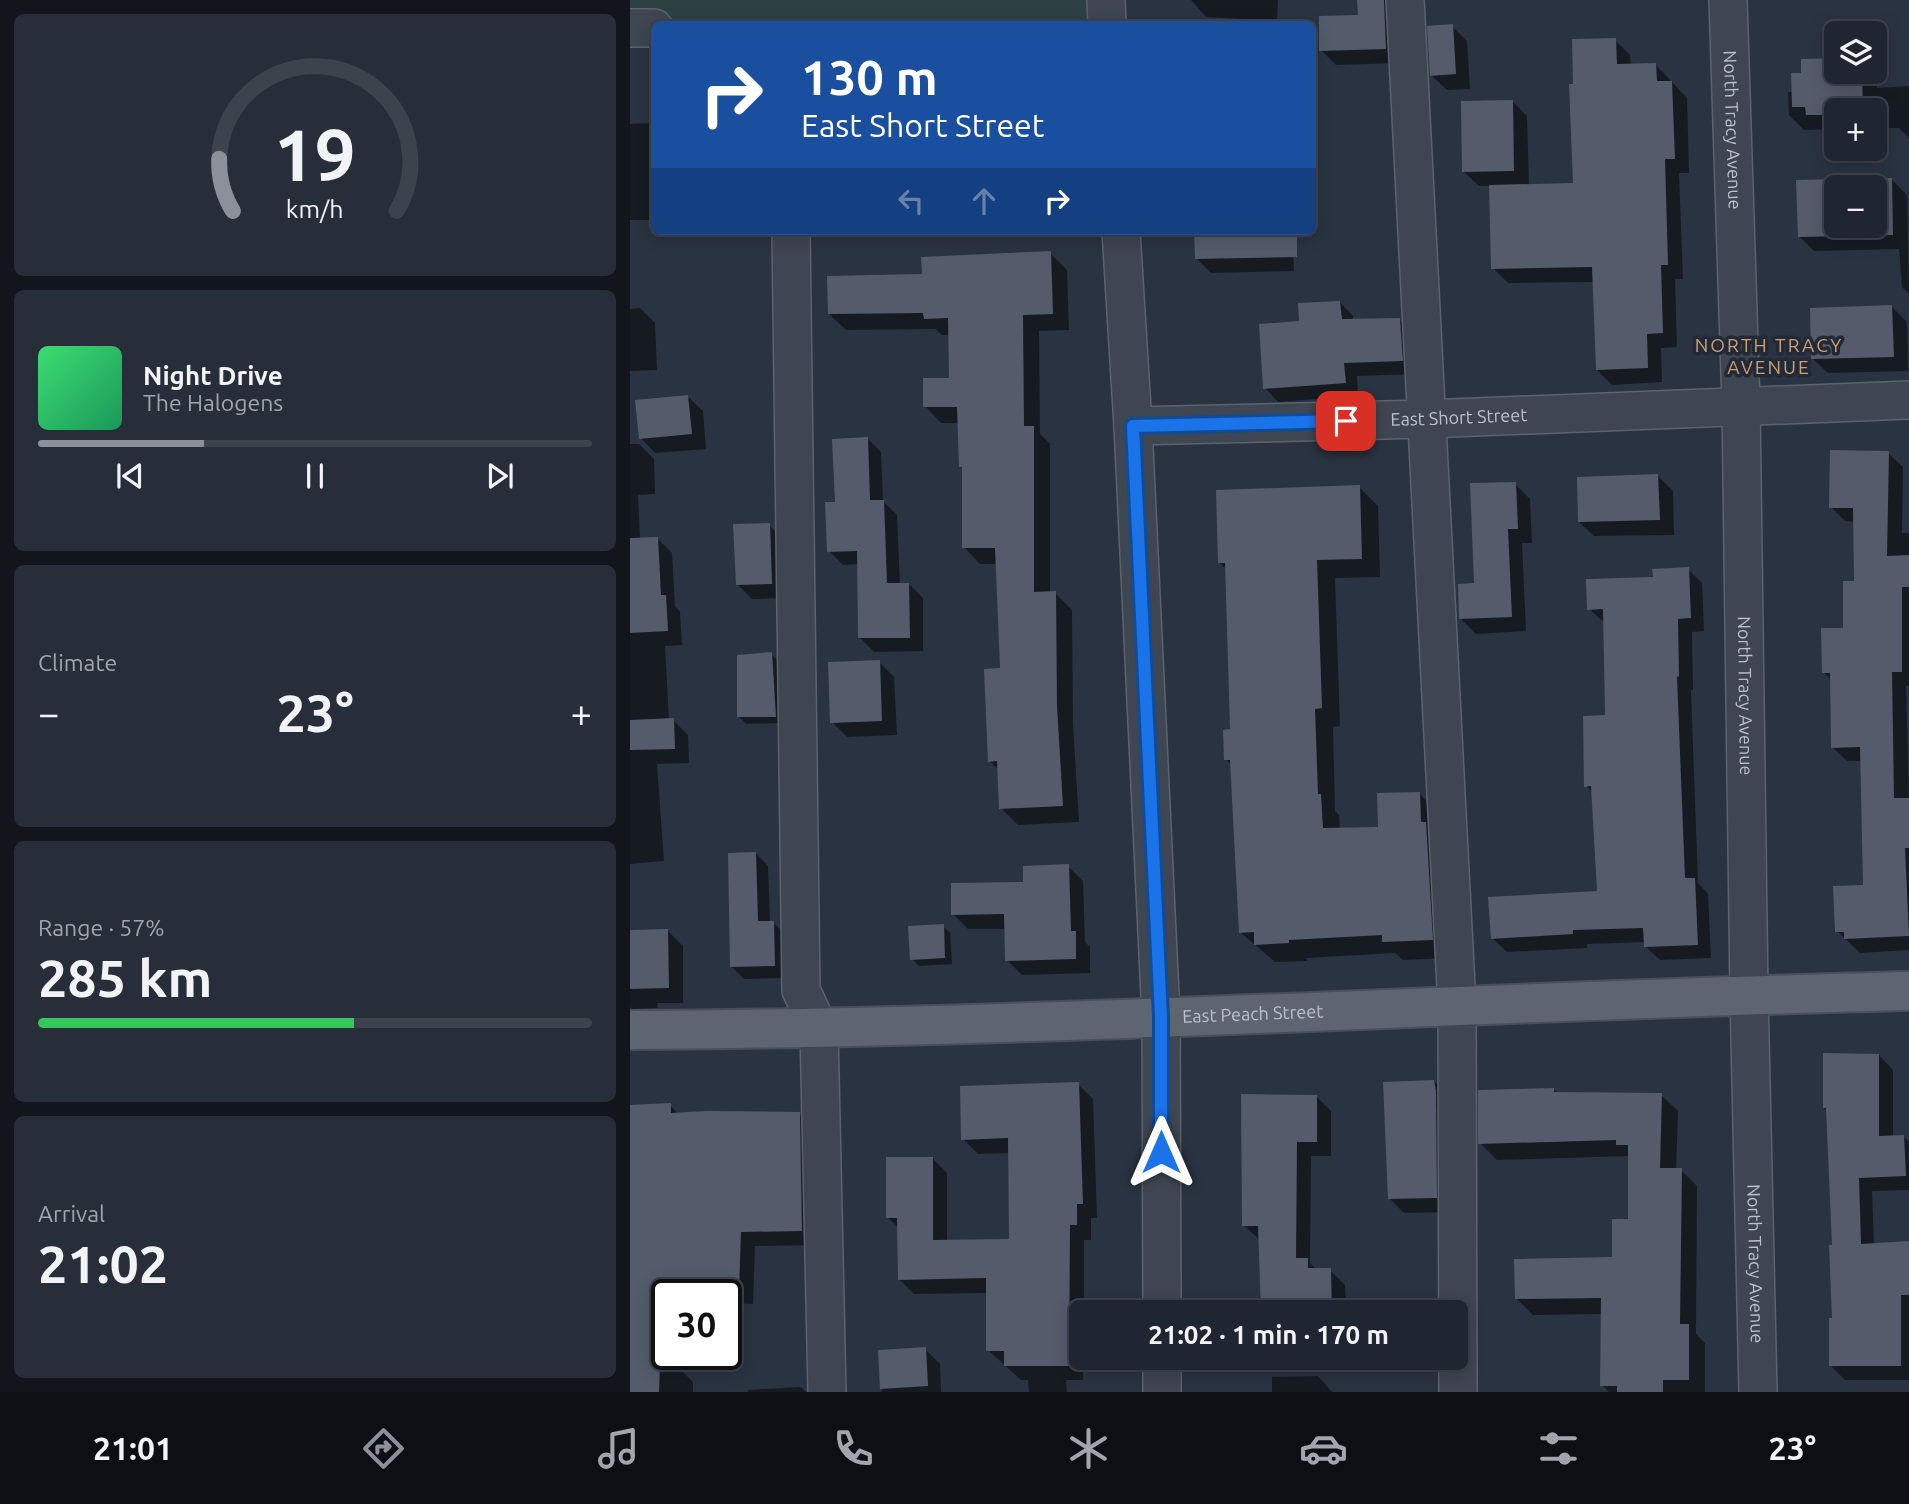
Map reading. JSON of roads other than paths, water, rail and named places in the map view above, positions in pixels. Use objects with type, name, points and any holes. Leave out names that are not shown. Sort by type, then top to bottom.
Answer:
[{"type":"main road","name":"East Peach Street","points":[[630,1030],[819,1029],[1749,994],[1909,991]]},
{"type":"street","points":[[1107,0],[1107,21]]},
{"type":"street","points":[[1405,0],[1457,1006],[1458,1392]]},
{"type":"street","name":"North Tracy Avenue","points":[[1728,0],[1741,405],[1749,994],[1758,1392]]},
{"type":"street","points":[[630,28],[651,28]]},
{"type":"street","points":[[791,235],[801,990],[819,1029],[827,1392]]},
{"type":"street","points":[[1121,235],[1161,1017],[1162,1300]]},
{"type":"street","name":"East Short Street","points":[[1133,426],[1426,419],[1909,400]]},
{"type":"street","points":[[1162,1370],[1162,1392]]},
{"type":"district","name":"NORTH TRACY AVENUE","points":[[1769,356]]}]
